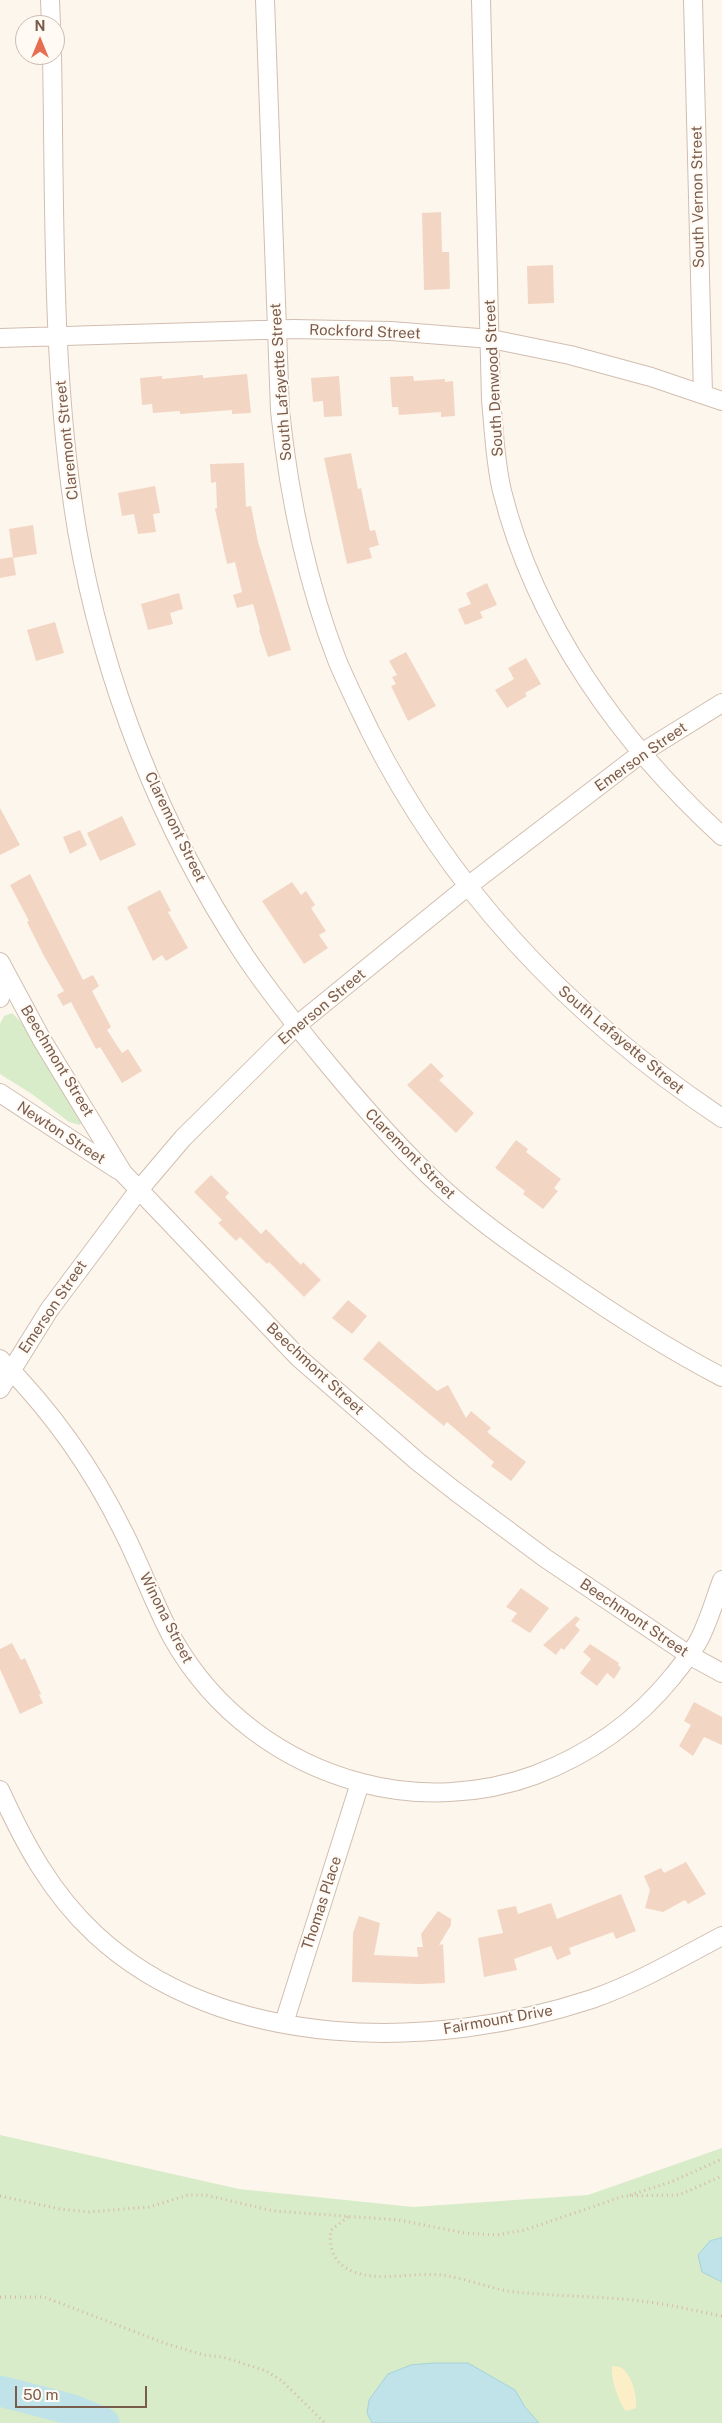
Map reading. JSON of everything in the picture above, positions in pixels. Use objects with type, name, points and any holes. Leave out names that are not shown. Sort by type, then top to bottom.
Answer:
[{"type":"street","points":[[50,0],[51,15]]},
{"type":"street","name":"South Lafayette Street","points":[[264,0],[280,411],[289,484],[300,541],[337,660],[388,765],[426,827],[468,886],[524,954],[591,1019],[639,1059],[722,1118]]},
{"type":"street","name":"South Denwood Street","points":[[482,0],[495,445],[502,490],[534,588],[569,651],[593,688],[643,752],[697,813],[722,836]]},
{"type":"street","name":"South Vernon Street","points":[[693,0],[703,394]]},
{"type":"street","name":"Claremont Street","points":[[52,65],[58,336],[67,455],[78,532],[96,615],[122,705],[156,792],[199,879],[246,956],[296,1026],[393,1141],[440,1186],[480,1220],[592,1299],[722,1377]]},
{"type":"street","name":"Rockford Street","points":[[0,338],[276,330],[391,331],[491,339],[570,355],[650,377],[722,401]]},
{"type":"street","name":"Emerson Street","points":[[0,1389],[6,1364],[50,1310],[138,1191],[183,1138],[296,1026],[468,886],[643,752],[722,703]]},
{"type":"street","name":"Beechmont Street","points":[[0,998],[2,967]]},
{"type":"street","name":"Beechmont Street","points":[[2,967],[42,1040],[123,1173],[138,1191],[300,1358],[416,1461],[546,1558],[689,1655],[722,1673]]},
{"type":"street","name":"Newton Street","points":[[0,1092],[123,1173]]},
{"type":"street","name":"Winona Street","points":[[6,1364],[50,1416],[95,1480],[123,1530],[173,1638],[207,1688],[240,1720],[277,1747],[338,1777],[402,1791],[458,1792],[504,1784],[553,1768],[592,1748],[630,1721],[663,1688],[689,1655],[700,1638],[722,1580]]},
{"type":"street","name":"Thomas Place","points":[[284,2023],[360,1783]]},
{"type":"street","name":"Fairmount Drive","points":[[0,1790],[23,1839],[44,1876],[70,1909],[113,1950],[141,1970],[190,1996],[236,2012],[284,2023],[348,2032],[391,2033],[448,2030],[488,2025],[556,2010],[594,1998],[631,1983],[722,1936]]},
{"type":"path","points":[[0,2196],[60,2209],[88,2212],[149,2207],[188,2195],[205,2195],[274,2211],[399,2220],[464,2233],[496,2235],[525,2230],[671,2182],[722,2159]]},
{"type":"path","points":[[624,2196],[678,2195],[722,2176]]},
{"type":"path","points":[[348,2217],[330,2230],[329,2242],[332,2254],[340,2264],[355,2272],[375,2275],[443,2275],[508,2291],[578,2298],[631,2300],[722,2316]]},
{"type":"path","points":[[0,2297],[44,2298],[167,2344],[204,2355],[223,2357],[266,2372],[282,2381],[325,2423]]},
{"type":"green space","points":[[12,1013],[22,1023],[80,1114],[82,1120],[80,1125],[69,1122],[32,1094],[0,1074],[0,1024],[4,1016]]},
{"type":"green space","points":[[0,2135],[239,2189],[413,2207],[588,2195],[722,2148],[722,2423],[0,2423]]},
{"type":"sand","points":[[612,2366],[620,2367],[631,2380],[635,2391],[636,2408],[626,2411],[623,2407],[614,2383]]},
{"type":"water","points":[[722,2238],[722,2282],[702,2272],[698,2255],[710,2241]]},
{"type":"water","points":[[468,2363],[515,2390],[525,2407],[539,2423],[372,2423],[367,2413],[369,2400],[388,2374],[411,2365]]},
{"type":"building","points":[[441,212],[442,252],[449,252],[450,289],[424,290],[422,213]]},
{"type":"building","points":[[553,265],[554,303],[528,304],[527,266]]},
{"type":"building","points":[[247,374],[251,413],[232,414],[232,410],[180,414],[180,411],[153,413],[152,404],[142,405],[140,378],[162,376],[162,379],[203,375],[203,378]]},
{"type":"building","points":[[339,376],[342,416],[324,417],[323,401],[313,402],[311,378]]},
{"type":"building","points":[[413,376],[414,381],[445,379],[445,382],[453,381],[455,416],[441,417],[441,412],[399,415],[398,407],[392,407],[390,377]]},
{"type":"building","points":[[351,453],[358,489],[361,488],[370,531],[375,530],[379,545],[369,548],[372,558],[347,564],[324,458]]},
{"type":"building","points":[[244,463],[246,507],[251,506],[258,542],[291,650],[268,657],[253,604],[237,608],[233,595],[242,592],[235,562],[227,564],[215,509],[217,508],[216,482],[211,483],[210,464]]},
{"type":"building","points":[[155,486],[160,513],[153,514],[156,532],[138,534],[134,514],[122,516],[118,493]]},
{"type":"building","points":[[33,525],[37,554],[13,558],[9,529]]},
{"type":"building","points":[[13,557],[16,575],[0,578],[0,559]]},
{"type":"building","points":[[487,583],[497,605],[480,612],[483,618],[465,625],[458,609],[471,604],[466,593]]},
{"type":"building","points":[[179,593],[183,609],[170,613],[173,624],[148,630],[141,604]]},
{"type":"building","points":[[55,622],[64,653],[36,661],[27,630]]},
{"type":"building","points":[[406,652],[436,706],[408,721],[391,686],[396,684],[392,677],[397,675],[389,661]]},
{"type":"building","points":[[526,658],[541,684],[525,693],[527,696],[507,708],[495,690],[514,679],[508,668]]},
{"type":"building","points":[[0,808],[20,845],[0,855]]},
{"type":"building","points":[[122,816],[136,845],[100,861],[87,833]]},
{"type":"building","points":[[80,830],[87,845],[70,854],[63,837]]},
{"type":"building","points":[[30,874],[83,980],[93,975],[99,986],[92,991],[111,1027],[107,1030],[122,1053],[128,1049],[142,1071],[122,1083],[100,1047],[96,1049],[71,1002],[63,1006],[57,995],[64,991],[44,956],[27,922],[29,921],[10,885]]},
{"type":"building","points":[[292,882],[301,895],[306,891],[315,905],[311,908],[326,931],[319,935],[328,948],[304,964],[262,901]]},
{"type":"building","points":[[160,890],[171,911],[168,912],[188,948],[166,961],[162,955],[153,961],[127,907]]},
{"type":"building","points":[[431,1063],[444,1076],[439,1080],[474,1113],[456,1133],[407,1085]]},
{"type":"building","points":[[516,1140],[528,1149],[526,1152],[561,1179],[554,1188],[558,1191],[543,1209],[523,1194],[525,1191],[495,1168]]},
{"type":"building","points":[[211,1175],[229,1193],[225,1197],[261,1234],[266,1229],[301,1265],[303,1262],[321,1280],[304,1297],[269,1262],[267,1264],[240,1237],[236,1241],[218,1223],[222,1220],[194,1192]]},
{"type":"building","points":[[348,1300],[367,1316],[352,1334],[332,1318]]},
{"type":"building","points":[[379,1341],[437,1391],[448,1385],[466,1418],[471,1411],[491,1428],[487,1432],[526,1462],[511,1481],[491,1466],[494,1462],[447,1422],[444,1426],[363,1359]]},
{"type":"building","points":[[521,1588],[549,1608],[530,1633],[511,1621],[517,1613],[506,1607]]},
{"type":"building","points":[[576,1616],[580,1619],[575,1625],[580,1630],[564,1650],[561,1648],[556,1655],[543,1645]]},
{"type":"building","points":[[12,1643],[21,1660],[25,1658],[43,1703],[20,1714],[0,1669],[0,1649]]},
{"type":"building","points":[[590,1644],[619,1663],[618,1665],[621,1668],[614,1679],[607,1673],[597,1686],[580,1673],[591,1659],[583,1652]]},
{"type":"building","points":[[694,1702],[722,1717],[722,1745],[704,1737],[693,1756],[679,1746],[691,1725],[684,1721]]},
{"type":"building","points":[[686,1862],[706,1894],[688,1904],[685,1900],[663,1912],[645,1908],[650,1890],[644,1876],[661,1868],[664,1873]]},
{"type":"building","points":[[621,1894],[636,1931],[616,1939],[613,1932],[569,1948],[571,1954],[557,1960],[551,1946],[514,1959],[517,1970],[484,1977],[478,1938],[503,1933],[497,1910],[516,1906],[518,1914],[551,1903],[557,1919]]},
{"type":"building","points":[[438,1911],[451,1919],[451,1925],[439,1945],[443,1944],[445,1983],[352,1982],[353,1933],[359,1916],[380,1923],[374,1955],[418,1957],[417,1947],[423,1947],[421,1934]]},
{"type":"waterway","points":[[0,2391],[73,2410],[104,2423]]}]
